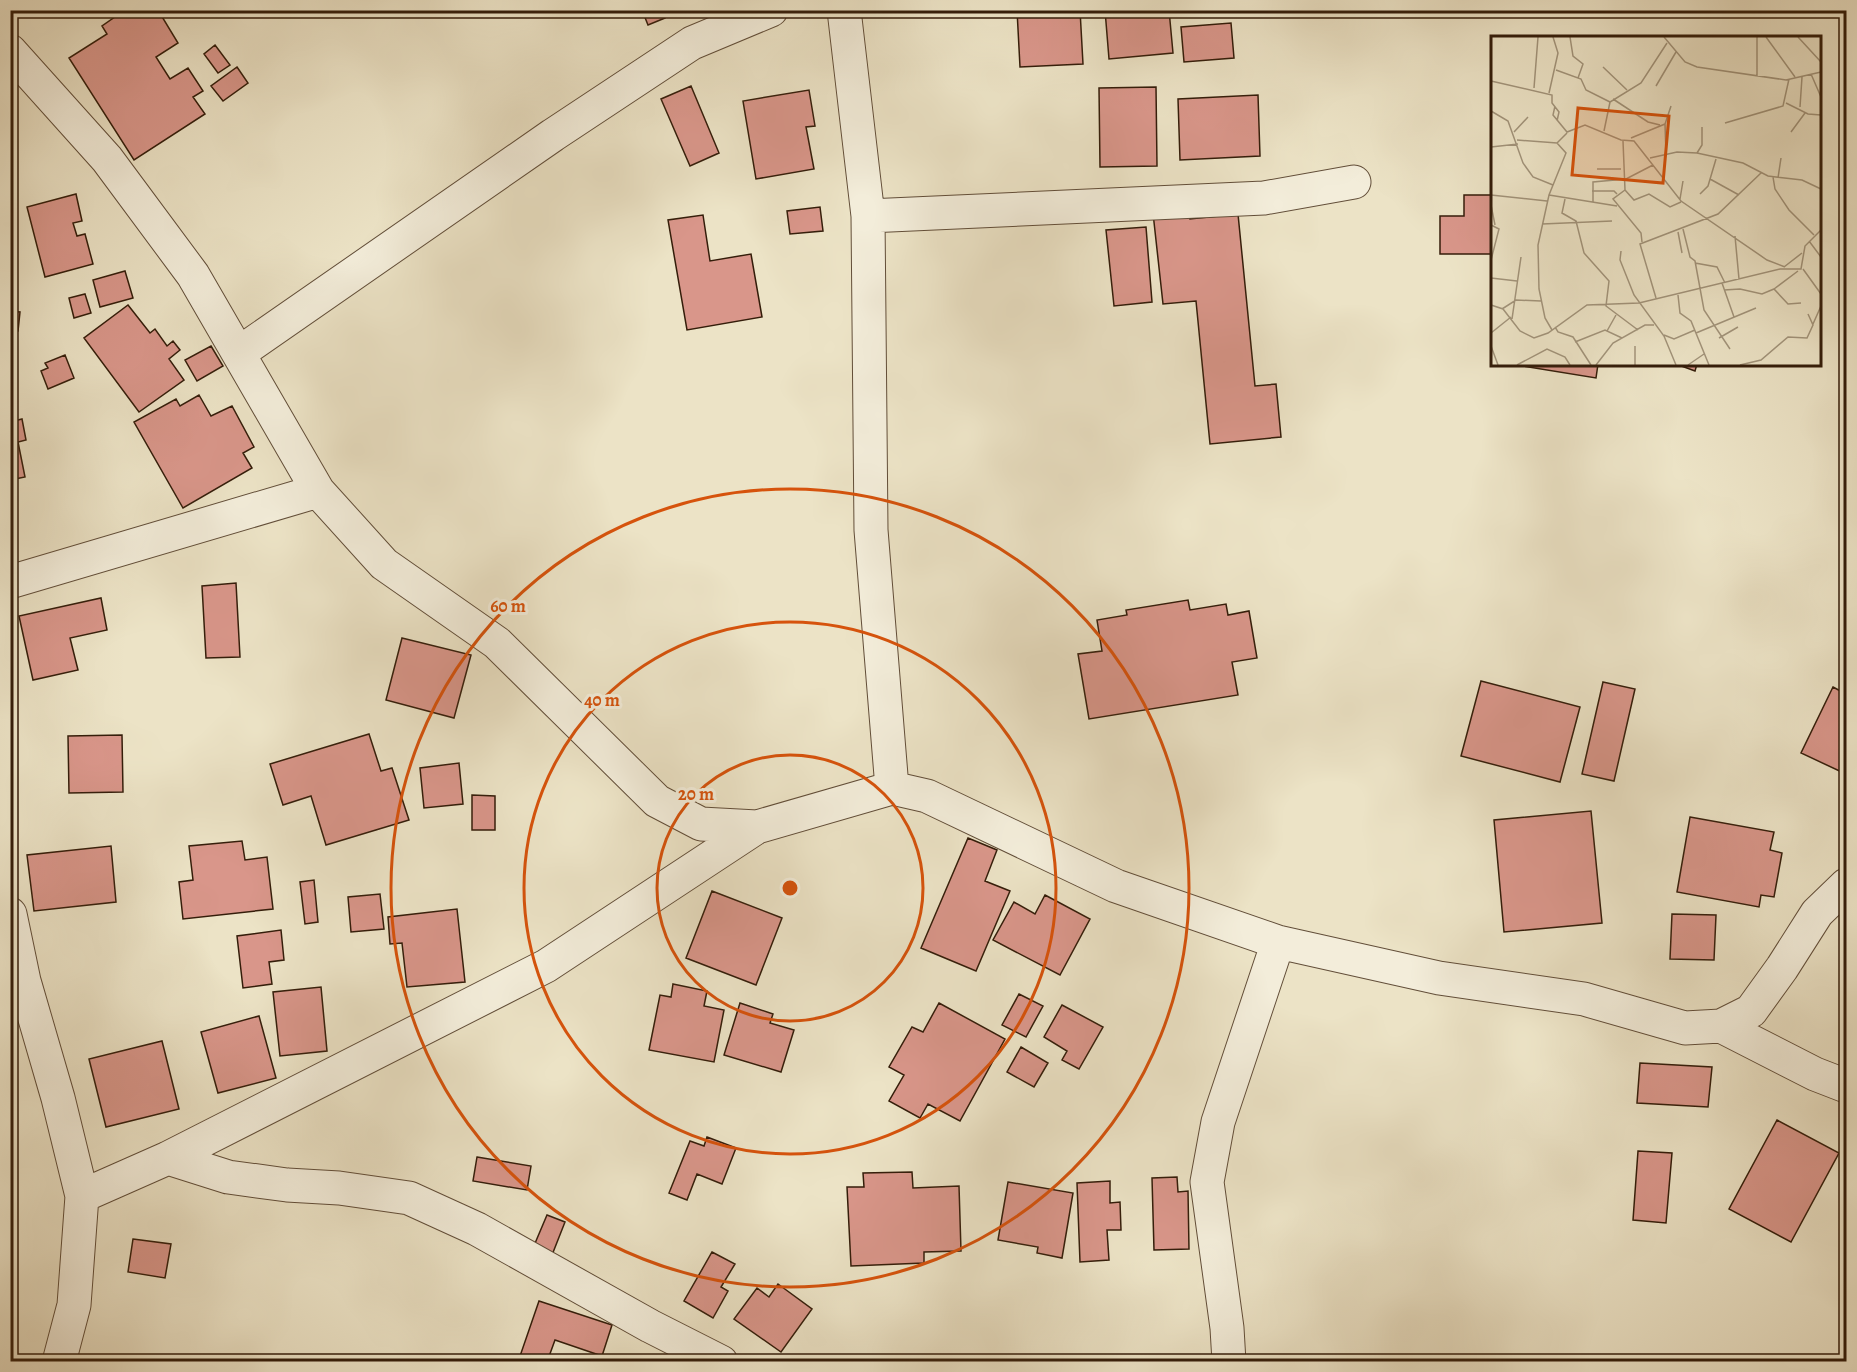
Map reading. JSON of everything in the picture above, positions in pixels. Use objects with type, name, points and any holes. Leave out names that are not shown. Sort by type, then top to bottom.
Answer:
[{"type":"street","points":[[239,353],[552,135],[692,43],[771,10]]},
{"type":"street","points":[[844,10],[868,216],[871,530],[892,788]]},
{"type":"street","points":[[10,51],[107,159],[194,275],[318,491],[384,564],[497,643],[657,801],[701,824],[757,827]]},
{"type":"street","points":[[868,216],[1264,198],[1354,182]]},
{"type":"street","points":[[10,582],[318,491]]},
{"type":"street","points":[[82,1196],[168,1158],[546,966],[757,827],[892,788],[927,796],[1116,886],[1278,942],[1439,978],[1584,999],[1684,1028],[1720,1026],[1751,1011],[1817,913],[1846,885]]},
{"type":"street","points":[[10,914],[24,981],[58,1098],[82,1196],[74,1305],[59,1362]]},
{"type":"street","points":[[1229,1362],[1227,1328],[1207,1182],[1218,1122],[1278,942]]},
{"type":"street","points":[[1720,1026],[1815,1074],[1846,1086]]},
{"type":"street","points":[[168,1158],[228,1176],[287,1185],[339,1188],[409,1198],[477,1229],[650,1326],[721,1362]]},
{"type":"building","points":[[125,10],[158,10],[178,43],[156,57],[170,79],[188,68],[203,91],[193,97],[205,114],[134,160],[69,58],[107,34],[102,26]]},
{"type":"building","points":[[642,10],[662,10],[665,18],[648,25]]},
{"type":"building","points":[[1017,10],[1080,10],[1083,64],[1020,67]]},
{"type":"building","points":[[1105,10],[1169,10],[1173,53],[1109,59]]},
{"type":"building","points":[[1221,10],[1264,10],[1264,12],[1222,15]]},
{"type":"building","points":[[1231,23],[1234,58],[1184,62],[1181,27]]},
{"type":"building","points":[[215,45],[230,65],[218,73],[204,54]]},
{"type":"building","points":[[237,67],[248,83],[223,101],[211,86]]},
{"type":"building","points":[[691,86],[719,153],[690,166],[661,99]]},
{"type":"building","points":[[1156,87],[1157,166],[1100,167],[1099,88]]},
{"type":"building","points":[[809,90],[815,126],[806,127],[814,169],[756,179],[743,101]]},
{"type":"building","points":[[1258,95],[1260,156],[1180,160],[1178,99]]},
{"type":"building","points":[[76,194],[82,221],[73,223],[77,236],[85,234],[93,264],[45,277],[27,207]]},
{"type":"building","points":[[1464,195],[1491,195],[1491,254],[1440,254],[1440,216],[1464,216]]},
{"type":"building","points":[[820,207],[823,231],[790,234],[787,211]]},
{"type":"building","points":[[1189,210],[1190,219],[1238,214],[1255,386],[1276,384],[1281,437],[1210,444],[1196,301],[1163,304],[1153,213]]},
{"type":"building","points":[[703,215],[710,261],[751,254],[762,317],[687,330],[668,220]]},
{"type":"building","points":[[1146,227],[1152,302],[1114,306],[1106,230]]},
{"type":"building","points":[[125,271],[133,298],[100,307],[93,280]]},
{"type":"building","points":[[85,294],[91,313],[74,318],[69,298]]},
{"type":"building","points":[[128,305],[150,333],[155,329],[167,346],[173,341],[180,350],[169,359],[184,380],[139,412],[84,338]]},
{"type":"building","points":[[10,311],[20,312],[18,331],[10,331]]},
{"type":"building","points":[[211,346],[223,366],[197,381],[185,360]]},
{"type":"building","points":[[65,355],[74,378],[48,389],[41,371],[48,368],[45,363]]},
{"type":"building","points":[[1523,366],[1598,366],[1596,378]]},
{"type":"building","points":[[1681,366],[1696,366],[1695,371]]},
{"type":"building","points":[[199,395],[211,416],[232,406],[254,447],[243,453],[252,468],[183,508],[134,422],[176,399],[180,406]]},
{"type":"building","points":[[22,419],[26,440],[18,442],[25,477],[10,480],[10,422]]},
{"type":"building","points":[[236,583],[240,657],[206,658],[202,586]]},
{"type":"building","points":[[101,598],[107,630],[70,638],[78,670],[33,680],[19,616]]},
{"type":"building","points":[[1188,600],[1190,610],[1226,604],[1228,615],[1249,611],[1257,658],[1232,662],[1238,695],[1089,719],[1078,654],[1102,651],[1097,620],[1127,615],[1126,610]]},
{"type":"building","points":[[402,638],[471,655],[454,718],[386,700]]},
{"type":"building","points":[[1481,681],[1580,707],[1560,782],[1461,756]]},
{"type":"building","points":[[1603,682],[1635,689],[1614,781],[1582,774]]},
{"type":"building","points":[[1833,687],[1846,694],[1846,774],[1801,753]]},
{"type":"building","points":[[369,734],[381,771],[392,768],[409,820],[326,845],[311,796],[283,805],[270,764]]},
{"type":"building","points":[[122,735],[123,792],[69,793],[68,736]]},
{"type":"building","points":[[459,763],[463,804],[424,808],[420,768]]},
{"type":"building","points":[[472,795],[495,796],[495,830],[472,830]]},
{"type":"building","points":[[1591,811],[1602,923],[1504,932],[1494,820]]},
{"type":"building","points":[[1690,817],[1774,832],[1770,850],[1782,853],[1774,897],[1761,895],[1759,907],[1677,892]]},
{"type":"building","points":[[968,838],[997,850],[985,881],[1010,891],[976,971],[921,948]]},
{"type":"building","points":[[242,841],[245,860],[267,857],[273,909],[183,919],[179,882],[193,880],[189,846]]},
{"type":"building","points":[[111,846],[116,902],[34,911],[27,855]]},
{"type":"building","points":[[314,880],[318,922],[305,924],[300,882]]},
{"type":"building","points":[[712,891],[782,918],[756,985],[686,958]]},
{"type":"building","points":[[380,894],[384,929],[351,932],[348,897]]},
{"type":"building","points":[[1045,895],[1090,919],[1060,975],[993,940],[1014,902],[1035,914]]},
{"type":"building","points":[[457,909],[465,982],[407,987],[402,943],[390,944],[388,917]]},
{"type":"building","points":[[1672,914],[1716,915],[1714,960],[1670,959]]},
{"type":"building","points":[[281,930],[284,960],[269,962],[272,984],[243,988],[237,936]]},
{"type":"building","points":[[673,984],[707,991],[704,1006],[724,1010],[714,1062],[649,1050],[660,995],[671,997]]},
{"type":"building","points":[[321,987],[327,1051],[280,1056],[273,992]]},
{"type":"building","points":[[1019,994],[1043,1006],[1026,1037],[1002,1025]]},
{"type":"building","points":[[740,1003],[773,1014],[770,1023],[794,1030],[781,1072],[724,1055]]},
{"type":"building","points":[[939,1003],[1005,1039],[960,1121],[928,1104],[920,1118],[889,1101],[904,1075],[889,1067],[912,1027],[923,1032]]},
{"type":"building","points":[[1062,1005],[1103,1027],[1079,1069],[1062,1060],[1067,1051],[1044,1037]]},
{"type":"building","points":[[259,1016],[276,1078],[218,1093],[201,1032]]},
{"type":"building","points":[[162,1041],[179,1109],[106,1127],[89,1059]]},
{"type":"building","points":[[1021,1047],[1048,1063],[1034,1087],[1007,1072]]},
{"type":"building","points":[[1640,1063],[1712,1067],[1708,1107],[1637,1103]]},
{"type":"building","points":[[1777,1120],[1839,1153],[1791,1242],[1729,1209]]},
{"type":"building","points":[[707,1137],[736,1148],[722,1184],[697,1174],[687,1200],[669,1193],[690,1141],[704,1146]]},
{"type":"building","points":[[1638,1151],[1672,1153],[1666,1223],[1633,1220]]},
{"type":"building","points":[[477,1157],[531,1166],[527,1190],[473,1181]]},
{"type":"building","points":[[912,1172],[913,1188],[959,1186],[961,1251],[924,1252],[924,1263],[851,1266],[847,1187],[864,1187],[863,1173]]},
{"type":"building","points":[[1177,1177],[1178,1192],[1188,1191],[1189,1249],[1154,1250],[1152,1178]]},
{"type":"building","points":[[1110,1181],[1110,1203],[1120,1202],[1121,1230],[1107,1230],[1109,1260],[1080,1262],[1077,1183]]},
{"type":"building","points":[[1008,1182],[1073,1193],[1062,1258],[1037,1253],[1038,1247],[998,1240]]},
{"type":"building","points":[[547,1215],[565,1222],[552,1255],[533,1248]]},
{"type":"building","points":[[133,1239],[171,1244],[165,1278],[128,1272]]},
{"type":"building","points":[[712,1252],[735,1264],[721,1287],[728,1291],[713,1318],[684,1301]]},
{"type":"building","points":[[778,1284],[812,1309],[781,1352],[734,1319],[757,1288],[769,1297]]},
{"type":"building","points":[[539,1301],[612,1325],[602,1356],[555,1340],[547,1362],[526,1362],[519,1359]]}]
